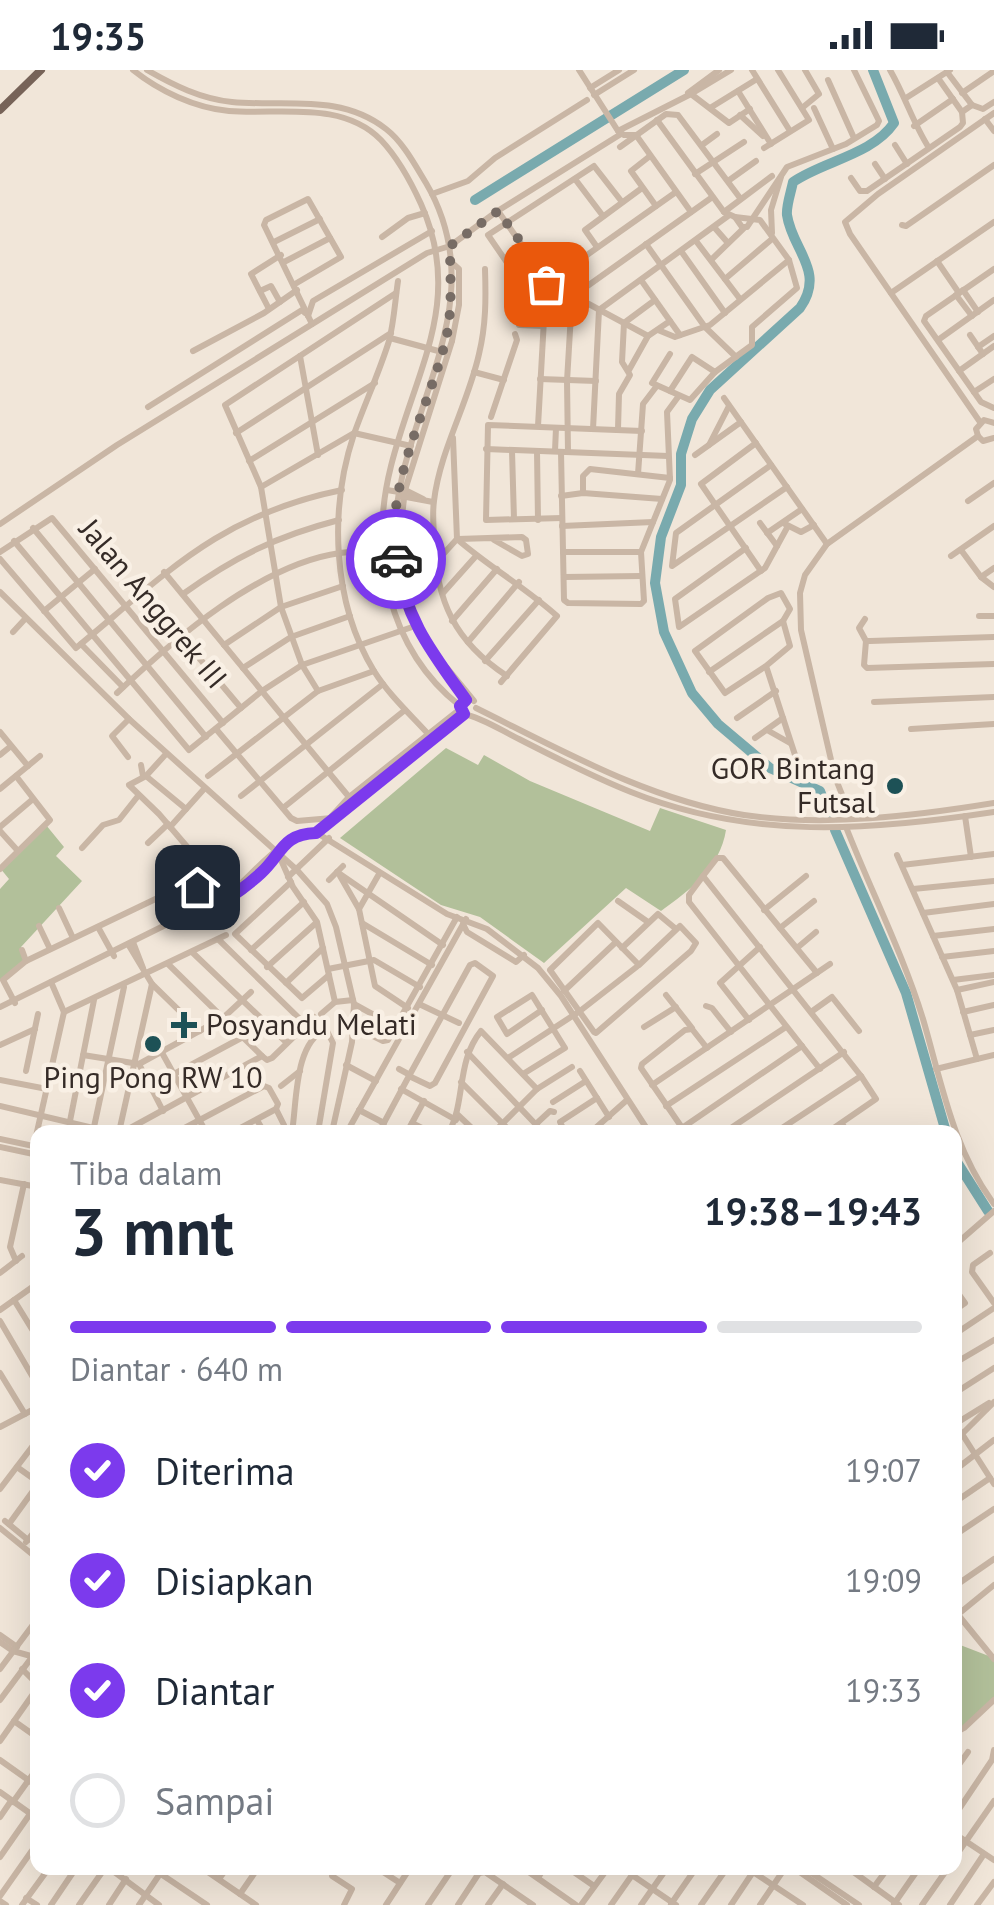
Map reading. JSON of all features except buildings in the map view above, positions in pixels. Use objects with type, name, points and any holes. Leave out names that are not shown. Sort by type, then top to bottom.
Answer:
[{"type":"main road","points":[[0,110],[41,70]]},
{"type":"street","points":[[133,70],[163,90],[225,110],[313,113],[341,117],[362,126],[390,151],[425,212],[437,249],[438,306],[430,350],[386,490],[382,551],[387,592],[402,632],[438,686],[467,707],[632,792],[683,810],[846,827],[953,814],[994,803]]},
{"type":"street","points":[[147,70],[172,85],[230,102],[321,103],[360,114],[389,131],[432,194],[447,230],[456,289],[449,341],[402,493],[398,551],[402,585],[417,626],[467,707]]},
{"type":"street","points":[[579,70],[590,94],[619,132],[636,135],[691,212]]},
{"type":"street","points":[[590,94],[619,70]]},
{"type":"street","points":[[432,194],[468,181],[495,158],[590,94],[634,70]]},
{"type":"street","points":[[688,96],[719,70]]},
{"type":"street","points":[[0,524],[310,321],[437,249],[450,246],[619,132],[731,70]]},
{"type":"street","points":[[752,70],[790,132]]},
{"type":"street","points":[[768,146],[809,120],[778,70]]},
{"type":"street","points":[[802,108],[820,94],[805,70]]},
{"type":"street","points":[[711,260],[755,218],[786,167],[833,149],[879,121],[854,70]]},
{"type":"street","points":[[901,70],[892,73],[906,98],[914,126],[929,148]]},
{"type":"street","points":[[851,178],[863,192],[963,123],[967,109],[948,71],[906,98]]},
{"type":"street","points":[[962,93],[994,71]]},
{"type":"street","points":[[938,78],[953,99],[994,132]]},
{"type":"street","points":[[710,108],[757,79]]},
{"type":"street","points":[[828,80],[854,138]]},
{"type":"street","points":[[738,90],[768,146]]},
{"type":"street","points":[[688,96],[729,123],[750,109]]},
{"type":"street","points":[[914,126],[953,99]]},
{"type":"street","points":[[967,109],[983,108],[994,102]]},
{"type":"street","points":[[814,108],[833,149]]},
{"type":"street","points":[[620,147],[669,113],[678,115],[740,198]]},
{"type":"street","points":[[980,422],[845,222],[878,194],[994,114]]},
{"type":"street","points":[[740,115],[768,146]]},
{"type":"street","points":[[657,120],[710,198],[744,228]]},
{"type":"street","points":[[702,144],[717,134]]},
{"type":"street","points":[[695,174],[744,142]]},
{"type":"street","points":[[895,145],[907,164]]},
{"type":"street","points":[[650,156],[632,169],[656,206]]},
{"type":"street","points":[[728,181],[756,160]]},
{"type":"street","points":[[875,164],[885,178]]},
{"type":"street","points":[[543,326],[518,324],[520,283],[487,236],[594,166],[622,202]]},
{"type":"street","points":[[902,225],[906,226],[994,166]]},
{"type":"street","points":[[726,279],[772,237],[774,194],[786,167]]},
{"type":"street","points":[[598,310],[714,227],[729,215],[740,198],[772,176]]},
{"type":"street","points":[[576,179],[603,216]]},
{"type":"street","points":[[597,248],[585,230],[642,188]]},
{"type":"street","points":[[538,426],[540,341],[548,282],[676,192]]},
{"type":"street","points":[[572,297],[710,198]]},
{"type":"street","points":[[194,351],[270,309],[296,287],[340,259],[306,199],[264,222],[283,259],[296,287],[310,321]]},
{"type":"street","points":[[498,211],[548,282],[648,336]]},
{"type":"street","points":[[382,237],[408,218],[425,212]]},
{"type":"street","points":[[670,354],[653,380],[656,386],[690,400],[715,372],[754,342],[752,326],[797,288],[789,260],[755,218],[729,215]]},
{"type":"street","points":[[274,242],[320,219]]},
{"type":"street","points":[[890,293],[994,222]]},
{"type":"street","points":[[714,227],[728,243]]},
{"type":"street","points":[[310,321],[313,301],[432,231]]},
{"type":"street","points":[[270,309],[252,271],[330,238]]},
{"type":"street","points":[[696,240],[740,299]]},
{"type":"street","points":[[646,244],[706,327],[736,358]]},
{"type":"street","points":[[681,251],[725,313]]},
{"type":"street","points":[[658,330],[680,335],[706,327],[789,260]]},
{"type":"street","points":[[937,261],[975,314]]},
{"type":"street","points":[[994,269],[925,318],[981,402],[994,408]]},
{"type":"street","points":[[457,539],[476,556],[519,582],[556,615],[504,679],[452,621],[435,563],[434,502],[448,446],[474,372],[486,315],[485,270]]},
{"type":"street","points":[[641,280],[680,335]]},
{"type":"street","points":[[398,281],[390,336],[354,433],[342,490],[339,553],[343,586],[360,645],[383,684],[429,734]]},
{"type":"street","points":[[260,291],[271,286],[280,302]]},
{"type":"street","points":[[318,691],[290,637],[273,574],[267,510],[226,402],[396,292]]},
{"type":"street","points":[[561,452],[566,428],[572,297]]},
{"type":"street","points":[[624,323],[655,300]]},
{"type":"street","points":[[938,340],[994,300]]},
{"type":"street","points":[[148,408],[302,310],[310,321]]},
{"type":"street","points":[[593,429],[598,310]]},
{"type":"street","points":[[618,430],[619,398],[629,370],[648,336],[670,321]]},
{"type":"street","points":[[624,323],[622,362],[629,370]]},
{"type":"street","points":[[491,417],[518,340],[516,334]]},
{"type":"street","points":[[970,335],[981,350]]},
{"type":"street","points":[[390,336],[442,352]]},
{"type":"street","points":[[236,433],[390,336]]},
{"type":"street","points":[[959,371],[994,336]]},
{"type":"street","points":[[438,376],[442,352],[449,341]]},
{"type":"street","points":[[981,350],[994,346]]},
{"type":"street","points":[[300,356],[318,455]]},
{"type":"street","points":[[670,390],[692,357],[715,372]]},
{"type":"street","points":[[474,372],[504,380]]},
{"type":"street","points":[[540,378],[596,380]]},
{"type":"street","points":[[974,392],[994,379]]},
{"type":"street","points":[[249,461],[375,382]]},
{"type":"street","points":[[638,474],[643,404],[656,386]]},
{"type":"street","points":[[556,427],[561,452],[563,597],[568,604],[640,605],[644,601],[642,552],[670,478],[668,412],[678,397]]},
{"type":"street","points":[[724,398],[828,544]]},
{"type":"street","points":[[708,446],[730,406]]},
{"type":"street","points":[[696,455],[741,422]]},
{"type":"street","points":[[994,423],[980,422],[976,429],[987,442],[994,439]]},
{"type":"street","points":[[642,431],[488,425],[486,520],[654,522]]},
{"type":"street","points":[[408,470],[411,446],[419,432]]},
{"type":"street","points":[[261,488],[354,433],[411,446]]},
{"type":"street","points":[[851,818],[835,777],[802,630],[800,593],[805,574],[828,544],[978,436]]},
{"type":"street","points":[[435,563],[457,539],[453,438]]},
{"type":"street","points":[[756,444],[703,481],[702,487],[761,570]]},
{"type":"street","points":[[486,448],[668,456]]},
{"type":"street","points":[[512,450],[514,519]]},
{"type":"street","points":[[536,451],[538,520]]},
{"type":"street","points":[[771,465],[676,533],[672,566],[787,487]]},
{"type":"street","points":[[583,493],[586,470],[670,478]]},
{"type":"street","points":[[968,501],[994,483]]},
{"type":"street","points":[[78,646],[164,572],[228,529],[267,510],[342,490]]},
{"type":"street","points":[[386,490],[434,502]]},
{"type":"street","points":[[561,496],[583,493],[662,499]]},
{"type":"street","points":[[767,533],[785,524],[802,508]]},
{"type":"street","name":"Jalan Anggrek III","points":[[33,528],[52,518],[164,652],[237,754],[283,808]]},
{"type":"street","points":[[182,594],[216,570],[270,541],[339,520]]},
{"type":"street","points":[[760,523],[777,546]]},
{"type":"street","points":[[785,524],[804,532],[814,525]]},
{"type":"street","points":[[746,548],[675,599],[678,625],[682,626],[761,570],[777,546],[785,524]]},
{"type":"street","points":[[950,556],[994,526]]},
{"type":"street","points":[[0,552],[33,528],[206,737]]},
{"type":"street","points":[[457,539],[524,538],[528,554],[522,556],[494,540]]},
{"type":"street","points":[[14,541],[187,750],[302,665],[417,626]]},
{"type":"street","points":[[961,550],[981,577],[994,587]]},
{"type":"street","points":[[0,559],[44,612],[120,690],[204,620],[273,574],[339,553],[398,551]]},
{"type":"street","points":[[563,552],[642,552]]},
{"type":"street","points":[[442,594],[476,556]]},
{"type":"street","points":[[981,577],[994,568]]},
{"type":"street","points":[[44,612],[95,569]]},
{"type":"street","points":[[452,621],[498,569]]},
{"type":"street","points":[[164,572],[349,797]]},
{"type":"street","points":[[563,577],[642,576]]},
{"type":"street","points":[[468,642],[519,582]]},
{"type":"street","points":[[224,645],[281,607],[343,586]]},
{"type":"street","points":[[143,590],[242,708]]},
{"type":"street","points":[[0,592],[128,719],[278,852],[332,915],[353,1026],[333,1125]]},
{"type":"street","points":[[709,672],[789,615],[790,609],[779,592],[696,653],[709,672],[727,693],[788,650],[789,635],[783,621]]},
{"type":"street","points":[[485,662],[539,600]]},
{"type":"street","points":[[243,668],[290,637],[350,616]]},
{"type":"street","points":[[979,616],[994,616]]},
{"type":"street","points":[[13,632],[26,619]]},
{"type":"street","points":[[865,620],[859,628],[866,642],[867,668],[994,664]]},
{"type":"street","points":[[789,635],[802,630]]},
{"type":"street","points":[[866,642],[994,637]]},
{"type":"street","points":[[766,666],[797,761]]},
{"type":"street","points":[[208,776],[318,691],[374,671]]},
{"type":"street","points":[[241,796],[383,684]]},
{"type":"street","points":[[737,718],[776,691]]},
{"type":"street","points":[[874,702],[994,697]]},
{"type":"street","points":[[316,833],[349,797],[467,707]]},
{"type":"street","points":[[341,808],[467,707]]},
{"type":"street","points":[[330,820],[297,822],[283,808],[406,710]]},
{"type":"street","points":[[755,738],[784,718]]},
{"type":"street","points":[[128,719],[112,736],[128,757]]},
{"type":"street","points":[[911,729],[994,724]]},
{"type":"street","points":[[767,730],[791,744]]},
{"type":"street","points":[[0,732],[28,766]]},
{"type":"street","points":[[0,755],[12,746]]},
{"type":"street","points":[[166,754],[145,776],[128,786],[208,871],[220,873],[231,895]]},
{"type":"street","points":[[0,789],[40,756]]},
{"type":"street","points":[[141,765],[145,776],[186,809]]},
{"type":"street","points":[[0,868],[50,820],[16,776]]},
{"type":"street","points":[[148,843],[204,790]]},
{"type":"street","points":[[82,848],[104,825],[119,820],[138,796]]},
{"type":"street","points":[[18,850],[0,829],[34,798]]},
{"type":"street","points":[[742,819],[965,816],[994,812]]},
{"type":"street","points":[[965,816],[971,856]]},
{"type":"street","points":[[846,827],[922,1018],[955,1125]]},
{"type":"street","points":[[0,1009],[231,895],[301,834],[316,833],[329,838],[379,874],[462,920],[487,929],[548,978],[577,1014],[596,1033],[696,946],[682,926],[676,928],[638,965],[577,1014],[508,1058]]},
{"type":"street","points":[[329,838],[236,932],[302,998],[330,971],[370,960],[420,986]]},
{"type":"street","points":[[278,852],[290,880],[317,922],[335,1002]]},
{"type":"street","points":[[902,865],[994,854]]},
{"type":"street","points":[[898,855],[957,990],[977,1060]]},
{"type":"street","points":[[817,972],[723,858],[717,858],[689,895],[688,902],[820,1070]]},
{"type":"street","points":[[329,880],[340,871]]},
{"type":"street","points":[[340,871],[367,896],[444,945]]},
{"type":"street","points":[[340,871],[359,909],[375,986],[408,1008]]},
{"type":"street","points":[[359,909],[379,874]]},
{"type":"street","points":[[703,876],[844,1052],[876,1099],[842,1124]]},
{"type":"street","points":[[764,910],[806,876]]},
{"type":"street","points":[[913,890],[994,880]]},
{"type":"street","points":[[14,1002],[2,979],[50,949],[190,882],[195,883],[207,908]]},
{"type":"street","points":[[618,901],[648,922]]},
{"type":"street","points":[[780,928],[814,901]]},
{"type":"street","points":[[250,950],[304,902]]},
{"type":"street","points":[[923,913],[994,904]]},
{"type":"street","points":[[59,908],[73,938]]},
{"type":"street","points":[[564,991],[648,922],[661,915],[676,928]]},
{"type":"street","points":[[353,1026],[386,1042],[462,920]]},
{"type":"street","points":[[462,920],[467,932],[516,962],[524,956]]},
{"type":"street","points":[[351,1125],[462,920]]},
{"type":"street","points":[[268,967],[317,922]]},
{"type":"street","points":[[362,922],[432,965]]},
{"type":"street","points":[[638,965],[598,923],[550,970],[645,1125]]},
{"type":"street","points":[[40,926],[50,949]]},
{"type":"street","points":[[98,927],[111,955]]},
{"type":"street","points":[[933,936],[994,928]]},
{"type":"street","points":[[797,948],[816,932]]},
{"type":"street","points":[[64,1012],[223,938],[306,1025]]},
{"type":"street","points":[[132,945],[152,984],[200,1030]]},
{"type":"street","points":[[749,1020],[720,984],[760,947]]},
{"type":"street","points":[[286,983],[324,948]]},
{"type":"street","points":[[22,950],[26,961]]},
{"type":"street","points":[[942,956],[994,951]]},
{"type":"street","points":[[193,953],[288,1042]]},
{"type":"street","points":[[360,1110],[384,1124],[401,1090],[410,1075],[472,963],[492,974],[435,1083],[430,1086],[410,1075],[400,1069]]},
{"type":"street","points":[[168,964],[269,1060],[335,1002],[351,1001],[396,1027]]},
{"type":"street","points":[[652,1085],[830,964]]},
{"type":"street","points":[[953,980],[994,978]]},
{"type":"street","points":[[957,990],[994,978]]},
{"type":"street","points":[[39,1125],[64,1012],[52,984]]},
{"type":"street","points":[[123,1125],[152,984]]},
{"type":"street","points":[[94,1125],[124,986]]},
{"type":"street","points":[[83,1055],[137,1064],[223,1018],[250,992]]},
{"type":"street","points":[[523,1074],[565,1048],[554,1029],[542,1010],[531,994],[496,1018],[507,1034],[542,1010]]},
{"type":"street","points":[[666,994],[707,1048]]},
{"type":"street","points":[[812,1012],[832,997],[859,1031]]},
{"type":"street","points":[[70,1122],[94,1000]]},
{"type":"street","points":[[419,1004],[458,1023]]},
{"type":"street","points":[[706,1006],[731,1032]]},
{"type":"street","points":[[964,1012],[994,1006]]},
{"type":"street","points":[[644,1027],[676,1008]]},
{"type":"street","points":[[26,1070],[38,1014]]},
{"type":"street","points":[[666,1106],[786,1027]]},
{"type":"street","points":[[0,1045],[35,1028]]},
{"type":"street","points":[[293,1125],[306,1048],[326,1029],[333,1042],[319,1125]]},
{"type":"street","points":[[680,1125],[642,1064],[692,1029]]},
{"type":"street","points":[[970,1035],[994,1030]]},
{"type":"street","points":[[453,1125],[467,1052],[482,1031],[537,1089]]},
{"type":"street","points":[[174,1074],[243,1037]]},
{"type":"street","points":[[691,1125],[802,1046]]},
{"type":"street","points":[[161,1051],[202,1125]]},
{"type":"street","points":[[467,1052],[536,1124],[550,1111],[554,1112]]},
{"type":"street","points":[[735,1125],[844,1052]]},
{"type":"street","points":[[936,1069],[994,1055]]},
{"type":"street","points":[[134,1125],[262,1056]]},
{"type":"street","points":[[137,1064],[163,1110]]},
{"type":"street","points":[[346,1066],[376,1081]]},
{"type":"street","points":[[460,1081],[503,1124],[537,1089],[572,1067]]},
{"type":"street","points":[[281,1086],[302,1070]]},
{"type":"street","points":[[580,1071],[609,1117]]},
{"type":"street","points":[[787,1125],[861,1076]]},
{"type":"street","points":[[0,1080],[47,1089]]},
{"type":"street","points":[[553,1102],[586,1082]]},
{"type":"street","points":[[190,1125],[264,1086],[272,1091],[278,1104],[276,1109],[248,1125]]},
{"type":"street","points":[[401,1090],[466,1125]]},
{"type":"street","points":[[562,1125],[560,1122],[597,1098]]},
{"type":"street","points":[[600,1125],[627,1100]]},
{"type":"street","points":[[416,1125],[412,1123],[424,1101]]},
{"type":"street","points":[[0,1106],[84,1125]]},
{"type":"street","points":[[276,1109],[284,1125]]},
{"type":"street","points":[[257,1120],[260,1125]]},
{"type":"street","points":[[0,1139],[30,1148]]},
{"type":"street","points":[[962,1146],[994,1208],[962,1238]]},
{"type":"street","points":[[0,1147],[30,1150]]},
{"type":"street","points":[[0,1180],[30,1185]]},
{"type":"street","points":[[0,1274],[19,1259],[10,1247],[24,1184]]},
{"type":"street","points":[[962,1329],[994,1305],[972,1272],[974,1265],[993,1254]]},
{"type":"street","points":[[0,1310],[30,1290]]},
{"type":"street","points":[[14,1300],[30,1326]]},
{"type":"street","points":[[0,1321],[30,1372]]},
{"type":"street","points":[[962,1359],[994,1340]]},
{"type":"street","points":[[962,1388],[994,1368]]},
{"type":"street","points":[[0,1373],[25,1414]]},
{"type":"street","points":[[962,1420],[994,1401]]},
{"type":"street","points":[[962,1435],[994,1401]]},
{"type":"street","points":[[0,1427],[30,1411]]},
{"type":"street","points":[[962,1440],[992,1481],[962,1498]]},
{"type":"street","points":[[962,1465],[992,1445]]},
{"type":"street","points":[[0,1489],[30,1450]]},
{"type":"street","points":[[17,1467],[30,1477]]},
{"type":"street","points":[[30,1492],[3,1523],[30,1549]]},
{"type":"street","points":[[962,1531],[994,1509]]},
{"type":"street","points":[[25,1543],[30,1537]]},
{"type":"street","points":[[962,1581],[994,1559]]},
{"type":"street","points":[[962,1609],[994,1584]]},
{"type":"street","points":[[962,1621],[994,1659]]},
{"type":"street","points":[[0,1669],[30,1630]]},
{"type":"street","points":[[0,1638],[30,1655]]},
{"type":"street","points":[[0,1700],[30,1662]]},
{"type":"street","points":[[22,1669],[30,1678]]},
{"type":"street","points":[[0,1741],[4,1729],[30,1698]]},
{"type":"street","points":[[962,1729],[994,1700]]},
{"type":"street","points":[[14,1721],[30,1730]]},
{"type":"street","points":[[962,1804],[993,1761],[994,1750]]},
{"type":"street","points":[[962,1760],[968,1752]]},
{"type":"street","points":[[0,1760],[28,1780]]},
{"type":"street","points":[[0,1817],[30,1777]]},
{"type":"street","points":[[0,1792],[30,1813]]},
{"type":"street","points":[[962,1795],[966,1798]]},
{"type":"street","points":[[962,1847],[994,1801]]},
{"type":"street","points":[[0,1856],[30,1821]]},
{"type":"street","points":[[962,1838],[994,1860]]},
{"type":"street","points":[[950,1905],[984,1854]]},
{"type":"street","points":[[2,1901],[30,1855]]},
{"type":"street","points":[[36,1905],[24,1902],[44,1875]]},
{"type":"street","points":[[51,1905],[71,1875]]},
{"type":"street","points":[[78,1905],[102,1875]]},
{"type":"street","points":[[119,1875],[159,1905]]},
{"type":"street","points":[[140,1905],[155,1875]]},
{"type":"street","points":[[166,1875],[207,1905]]},
{"type":"street","points":[[213,1875],[250,1903]]},
{"type":"street","points":[[219,1879],[222,1875]]},
{"type":"street","points":[[240,1894],[253,1875]]},
{"type":"street","points":[[332,1875],[352,1889],[344,1905]]},
{"type":"street","points":[[388,1875],[400,1883]]},
{"type":"street","points":[[386,1905],[405,1875]]},
{"type":"street","points":[[428,1905],[448,1875]]},
{"type":"street","points":[[458,1905],[478,1875]]},
{"type":"street","points":[[489,1875],[521,1902],[533,1905]]},
{"type":"street","points":[[534,1875],[579,1905],[603,1875]]},
{"type":"street","points":[[578,1875],[594,1886]]},
{"type":"street","points":[[611,1905],[632,1875]]},
{"type":"street","points":[[639,1875],[673,1904],[692,1875]]},
{"type":"street","points":[[641,1905],[661,1875]]},
{"type":"street","points":[[701,1905],[722,1875]]},
{"type":"street","points":[[730,1905],[747,1875]]},
{"type":"street","points":[[757,1875],[796,1903]]},
{"type":"street","points":[[760,1905],[780,1875]]},
{"type":"street","points":[[804,1875],[846,1905]]},
{"type":"street","points":[[817,1875],[859,1905]]},
{"type":"street","points":[[859,1875],[896,1904],[915,1875]]},
{"type":"street","points":[[874,1887],[883,1875]]},
{"type":"street","points":[[922,1905],[943,1875]]},
{"type":"street","points":[[109,1905],[126,1879]]},
{"type":"street","points":[[977,1905],[994,1882]]},
{"type":"street","points":[[488,1905],[502,1884]]},
{"type":"green space","points":[[446,748],[478,765],[484,755],[530,781],[650,831],[660,808],[726,830],[723,844],[702,877],[661,911],[626,888],[544,963],[480,917],[441,905],[340,838]]},
{"type":"green space","points":[[46,825],[64,847],[56,856],[82,881],[21,947],[26,961],[3,980],[0,889],[9,879],[0,868]]},
{"type":"green space","points":[[962,1646],[994,1658],[994,1699],[962,1727]]},
{"type":"waterway","points":[[475,200],[684,70]]},
{"type":"waterway","points":[[829,815],[820,791],[770,768],[718,724],[692,693],[664,632],[655,583],[661,537],[681,485],[681,454],[692,419],[710,390],[800,308],[807,295],[809,272],[787,215],[793,182],[873,143],[894,123],[873,70]]},
{"type":"waterway","points":[[835,830],[906,993],[944,1125]]},
{"type":"waterway","points":[[962,1170],[988,1211]]},
{"type":"way so far","points":[[396,559],[399,492],[446,340],[452,289],[450,246],[498,211],[544,274],[546,284]]},
{"type":"place","name":"GOR Bintang Futsal","points":[[895,786]]},
{"type":"place","name":"Posyandu Melati","points":[[184,1025]]},
{"type":"place","name":"Ping Pong RW 10","points":[[153,1044]]},
{"type":"route","points":[[197,887],[208,910],[232,897],[265,870],[280,847],[301,834],[316,833],[464,714],[460,706],[466,700],[415,626],[400,586],[396,559]]}]
